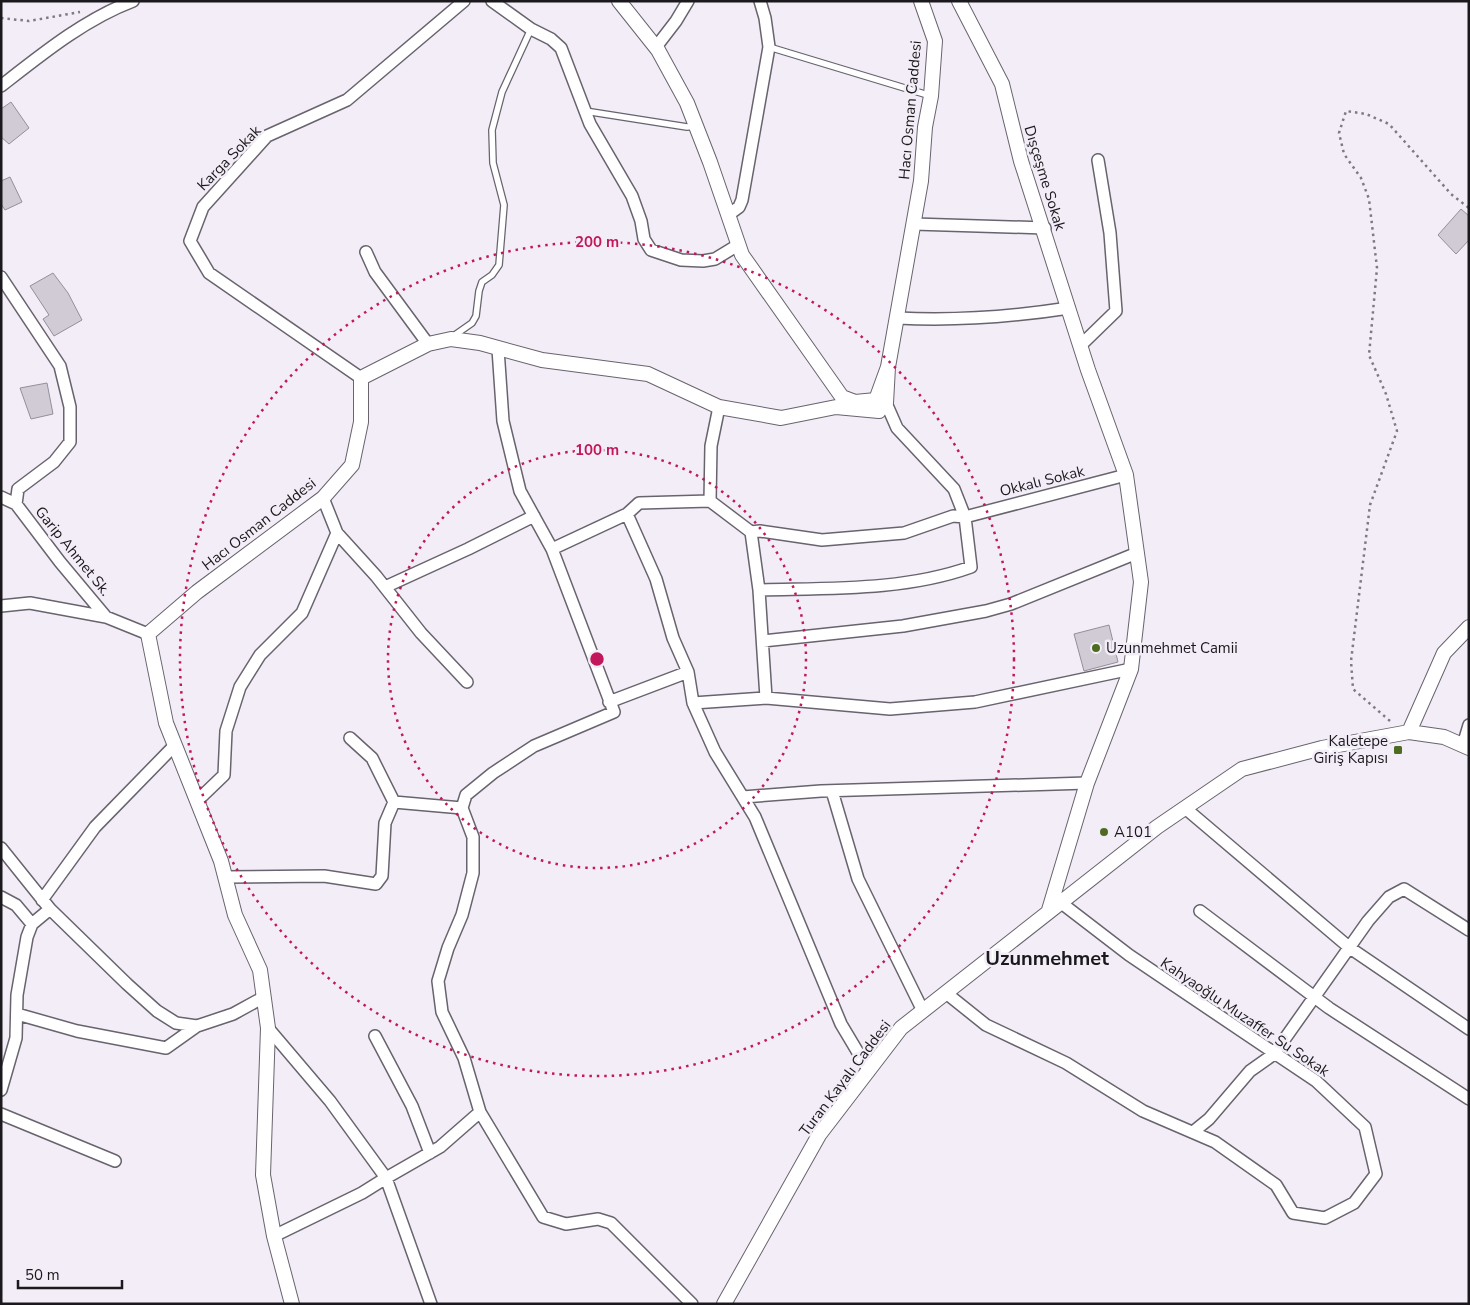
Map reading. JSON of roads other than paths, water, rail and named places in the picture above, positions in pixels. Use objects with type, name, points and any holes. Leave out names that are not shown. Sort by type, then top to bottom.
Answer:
[{"type":"street","points":[[1,86],[35,59],[109,10],[133,1]]},
{"type":"street","name":"Karga Sokak","points":[[362,378],[209,273],[190,241],[203,207],[267,136],[347,100],[464,1]]},
{"type":"street","points":[[492,1],[531,28],[551,39],[561,48],[596,137],[632,196],[641,221],[644,239],[651,250],[681,260],[703,261],[715,259],[738,245]]},
{"type":"street","points":[[619,1],[656,48],[687,103],[738,245],[748,265],[839,402]]},
{"type":"street","points":[[656,48],[676,22],[688,1]]},
{"type":"street","points":[[728,215],[739,207],[742,200],[768,47],[765,18],[760,1]]},
{"type":"street","name":"Hacı Osman Caddesi","points":[[759,590],[861,587],[945,577],[971,567],[965,517],[954,489],[897,428],[880,405],[898,318],[914,224],[931,96],[935,41],[921,1]]},
{"type":"street","name":"Dışçeşme Sokak","points":[[959,1],[1002,84],[1021,161],[1088,370],[1126,475],[1141,582],[1130,668],[1087,783],[1055,906]]},
{"type":"street","points":[[1081,346],[1116,311],[1110,233],[1098,160]]},
{"type":"street","points":[[914,224],[1044,228]]},
{"type":"street","points":[[366,252],[375,272],[428,344]]},
{"type":"street","points":[[1,277],[60,366],[70,407],[70,442],[54,462],[18,489],[16,504]]},
{"type":"street","points":[[898,318],[935,320],[1002,318],[1069,308]]},
{"type":"street","points":[[362,378],[428,344],[451,339],[480,343],[542,360],[648,374],[719,406],[781,418],[839,402],[880,405]]},
{"type":"street","points":[[498,349],[503,421],[520,491],[552,549],[614,712],[534,746],[493,773],[466,795],[462,808],[473,836],[473,873],[462,916],[448,948],[438,981],[442,1012],[464,1058],[480,1112],[543,1217],[566,1224],[598,1219],[611,1223],[692,1304]]},
{"type":"street","name":"Hacı Osman Caddesi","points":[[148,634],[197,592],[323,498],[352,465],[361,422],[362,378]]},
{"type":"street","points":[[710,501],[711,446],[719,406]]},
{"type":"street","name":"Okkalı Sokak","points":[[965,517],[1126,475]]},
{"type":"street","name":"Garip Ahmet Sk.","points":[[1,497],[16,504],[60,562],[106,617]]},
{"type":"street","points":[[323,498],[337,534],[385,586],[421,633],[467,682]]},
{"type":"street","points":[[552,549],[627,514],[639,503],[710,501],[751,532],[760,531],[822,540],[904,533],[953,516],[965,517]]},
{"type":"street","points":[[627,514],[656,579],[673,638],[688,672],[693,703],[714,752],[755,817],[841,1024],[869,1071]]},
{"type":"street","points":[[385,586],[468,549],[534,516]]},
{"type":"street","points":[[751,532],[759,590],[766,698]]},
{"type":"street","points":[[198,800],[224,775],[226,731],[240,687],[260,654],[302,613],[337,534]]},
{"type":"street","points":[[763,641],[903,626],[986,611],[1011,604],[1137,553]]},
{"type":"street","name":"Garip Ahmet Sk.","points":[[1,606],[30,604],[106,617]]},
{"type":"street","points":[[106,617],[148,634],[166,723],[198,800],[225,877],[235,915],[260,970],[268,1028],[263,1175],[274,1236],[292,1304]]},
{"type":"street","points":[[1409,732],[1444,653],[1469,628]]},
{"type":"street","points":[[693,703],[766,698],[890,709],[975,702],[1130,668]]},
{"type":"street","points":[[610,703],[688,672]]},
{"type":"street","points":[[1466,746],[1469,725]]},
{"type":"street","name":"Turan Kayalı Caddesi","points":[[724,1304],[820,1135],[901,1028],[1055,906],[1185,808],[1242,769],[1322,748],[1409,732],[1444,737],[1466,746]]},
{"type":"street","points":[[225,877],[324,876],[376,884],[382,876],[386,823],[394,802],[372,758],[350,738]]},
{"type":"street","points":[[1,1090],[16,1038],[17,996],[27,937],[32,924],[95,827],[175,745]]},
{"type":"street","points":[[743,797],[832,791],[1087,783]]},
{"type":"street","points":[[832,791],[858,879],[923,1011]]},
{"type":"street","points":[[394,802],[462,808]]},
{"type":"street","points":[[1185,808],[1350,948],[1469,1029]]},
{"type":"street","points":[[1,848],[46,904],[92,952],[157,1011],[176,1023],[196,1026]]},
{"type":"street","points":[[1193,1132],[1209,1119],[1250,1071],[1274,1054],[1389,897],[1404,889],[1468,928]]},
{"type":"street","points":[[1,897],[16,905],[32,924]]},
{"type":"street","name":"Kahyaoğlu Muzaffer Su Sokak","points":[[946,993],[986,1025],[1066,1063],[1143,1111],[1215,1142],[1276,1185],[1293,1213],[1325,1218],[1354,1203],[1376,1174],[1365,1127],[1316,1082],[1055,906]]},
{"type":"street","points":[[1200,911],[1314,998],[1469,1099]]},
{"type":"street","points":[[17,1014],[78,1031],[166,1048],[196,1026],[233,1014],[264,998]]},
{"type":"street","points":[[268,1028],[330,1101],[386,1178],[431,1304]]},
{"type":"street","points":[[375,1036],[412,1106],[430,1152]]},
{"type":"street","points":[[274,1236],[362,1194],[430,1152],[480,1112]]},
{"type":"street","points":[[1,1114],[115,1161]]},
{"type":"lane","points":[[451,339],[472,322],[476,316],[482,282],[492,275],[499,265],[504,205],[493,162],[492,130],[502,92],[531,28]]},
{"type":"lane","points":[[768,47],[931,96]]},
{"type":"lane","points":[[585,111],[687,127],[696,126]]},
{"type":"place","name":"Uzunmehmet Camii","points":[[1096,648]]},
{"type":"place","name":"Kaletepe Giriş Kapısı","points":[[1398,750]]},
{"type":"place","name":"A101","points":[[1104,832]]},
{"type":"district","name":"Uzunmehmet","points":[[1047,958]]}]
